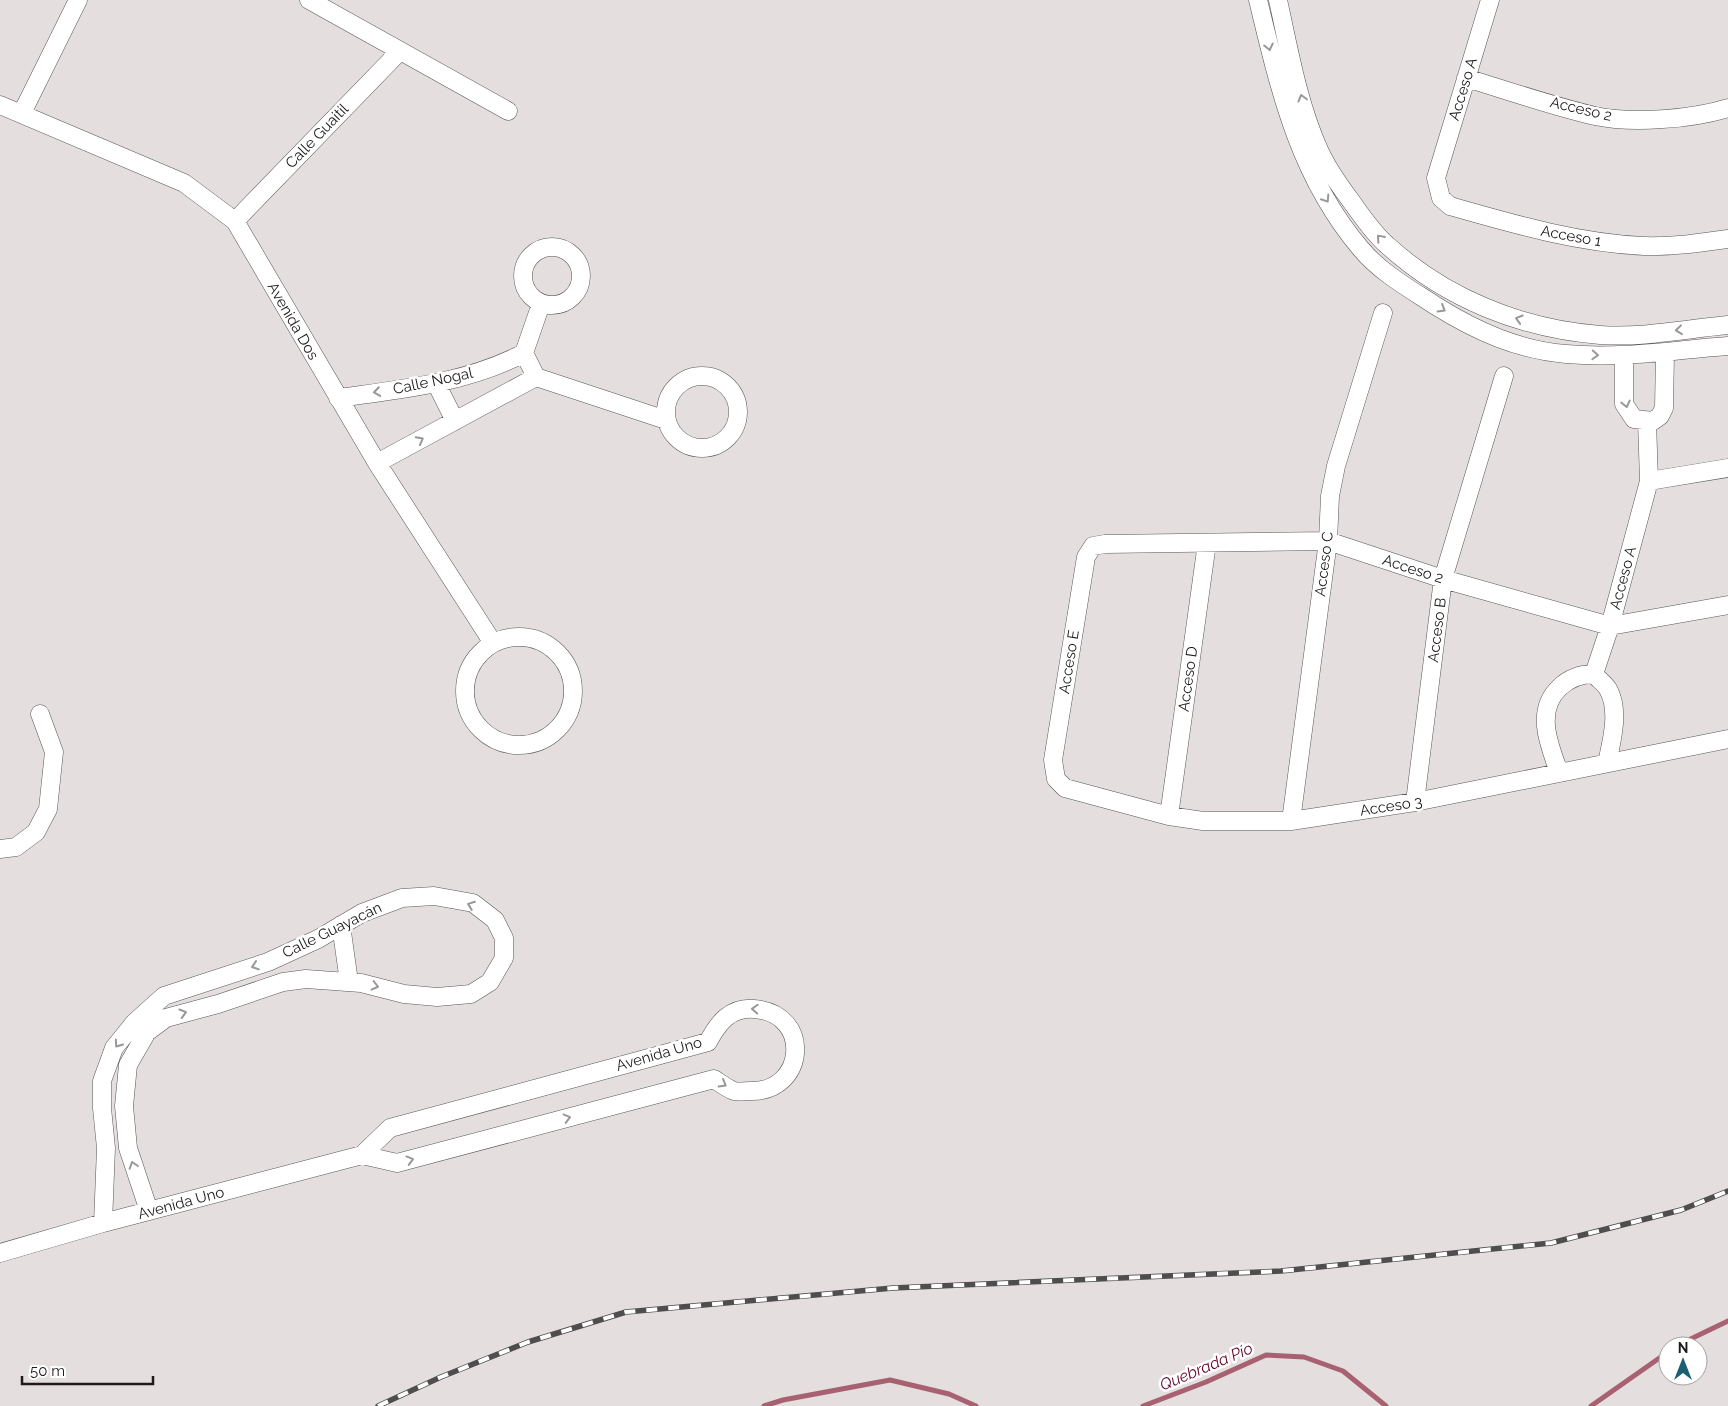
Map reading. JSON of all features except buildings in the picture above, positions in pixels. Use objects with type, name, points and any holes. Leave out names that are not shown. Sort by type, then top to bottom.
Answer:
[{"type":"street","points":[[22,113],[78,0]]},
{"type":"street","points":[[310,0],[508,111]]},
{"type":"street","points":[[1258,0],[1294,134],[1312,178],[1361,250],[1391,277],[1481,332],[1527,348],[1565,354],[1624,356],[1728,346]]},
{"type":"street","points":[[1278,0],[1306,114],[1319,150],[1339,185],[1364,219],[1385,244],[1414,268],[1447,289],[1486,309],[1544,327],[1600,335],[1638,335],[1728,325]]},
{"type":"street","name":"Acceso A","points":[[1436,178],[1490,0]]},
{"type":"street","name":"Calle Guaitil","points":[[235,221],[400,51]]},
{"type":"street","name":"Acceso 2","points":[[1466,78],[1596,116],[1634,119],[1676,117],[1728,108]]},
{"type":"street","name":"Avenida Dos","points":[[0,104],[184,183],[235,221],[377,463],[493,643]]},
{"type":"street","name":"Acceso 1","points":[[1436,178],[1441,198],[1450,206],[1534,230],[1603,242],[1645,246],[1694,244],[1728,239]]},
{"type":"street","points":[[542,304],[524,353],[536,377],[666,420],[671,431],[680,441],[691,447],[703,449],[716,446],[734,430],[738,419],[738,407],[735,396],[727,386],[716,379],[704,376],[691,378],[682,382],[670,396],[666,408],[666,420]]},
{"type":"street","name":"Acceso C","points":[[1291,821],[1328,541],[1330,496],[1336,466],[1383,313]]},
{"type":"street","name":"Calle Nogal","points":[[338,398],[436,383],[501,365],[524,353]]},
{"type":"street","points":[[1624,356],[1624,404],[1634,419],[1653,421],[1660,416],[1664,408],[1665,353]]},
{"type":"street","name":"Acceso B","points":[[1415,802],[1443,579],[1504,376]]},
{"type":"street","points":[[377,463],[536,377]]},
{"type":"street","points":[[436,383],[455,421]]},
{"type":"street","name":"Acceso A","points":[[1594,674],[1610,626],[1649,481],[1647,421]]},
{"type":"street","points":[[1649,481],[1728,468]]},
{"type":"street","name":"Acceso 2","points":[[1093,546],[1105,544],[1328,541],[1443,579],[1610,626],[1728,605]]},
{"type":"street","name":"Acceso D","points":[[1169,816],[1207,543]]},
{"type":"street","name":"Acceso E","points":[[1056,779],[1053,760],[1086,557],[1093,546]]},
{"type":"street","points":[[512,637],[539,640],[555,650],[567,665],[574,687],[572,706],[563,723],[550,736],[536,743],[517,745],[497,741],[482,730],[470,714],[465,696],[466,678],[478,655],[493,643],[512,637]]},
{"type":"street","points":[[1559,772],[1546,732],[1545,715],[1549,697],[1565,682],[1581,674],[1594,674],[1608,689],[1613,706],[1612,734],[1607,762]]},
{"type":"street","points":[[0,849],[16,847],[36,832],[48,809],[54,752],[40,714]]},
{"type":"street","name":"Acceso 3","points":[[1056,779],[1065,788],[1169,816],[1203,821],[1291,821],[1415,802],[1728,739]]},
{"type":"street","name":"Calle Guayacán","points":[[103,1223],[106,1148],[102,1108],[102,1081],[114,1048],[135,1022],[164,996],[268,962],[318,939],[362,913],[402,898],[434,896],[473,903],[495,920],[504,938],[504,958],[490,982],[471,994],[437,997],[404,994],[361,983],[306,979],[283,982],[218,1004],[166,1018],[147,1032],[128,1065],[124,1106],[128,1148],[149,1211]]},
{"type":"street","points":[[341,925],[349,982]]},
{"type":"street","points":[[213,980],[218,1004]]},
{"type":"street","name":"Avenida Uno","points":[[0,1254],[103,1223],[362,1155],[397,1163],[714,1079],[734,1091],[756,1091],[775,1086],[788,1073],[795,1060],[796,1044],[790,1028],[780,1016],[767,1010],[748,1008],[732,1012],[717,1026],[708,1042],[390,1128],[362,1155]]},
{"type":"street","points":[[102,1108],[124,1106]]},
{"type":"waterway","name":"Quebrada Pío","points":[[1697,1336],[1728,1321]]},
{"type":"waterway","name":"Quebrada Pío","points":[[1143,1406],[1206,1382],[1266,1355],[1304,1357],[1343,1371],[1386,1406]]},
{"type":"waterway","name":"Quebrada Pío","points":[[1591,1406],[1658,1359]]},
{"type":"waterway","name":"Quebrada Pío","points":[[764,1406],[783,1400],[890,1380],[949,1394],[976,1406]]},
{"type":"railway","points":[[378,1406],[441,1377],[528,1342],[626,1312],[893,1288],[1281,1271],[1551,1243],[1681,1210],[1728,1191]]}]
